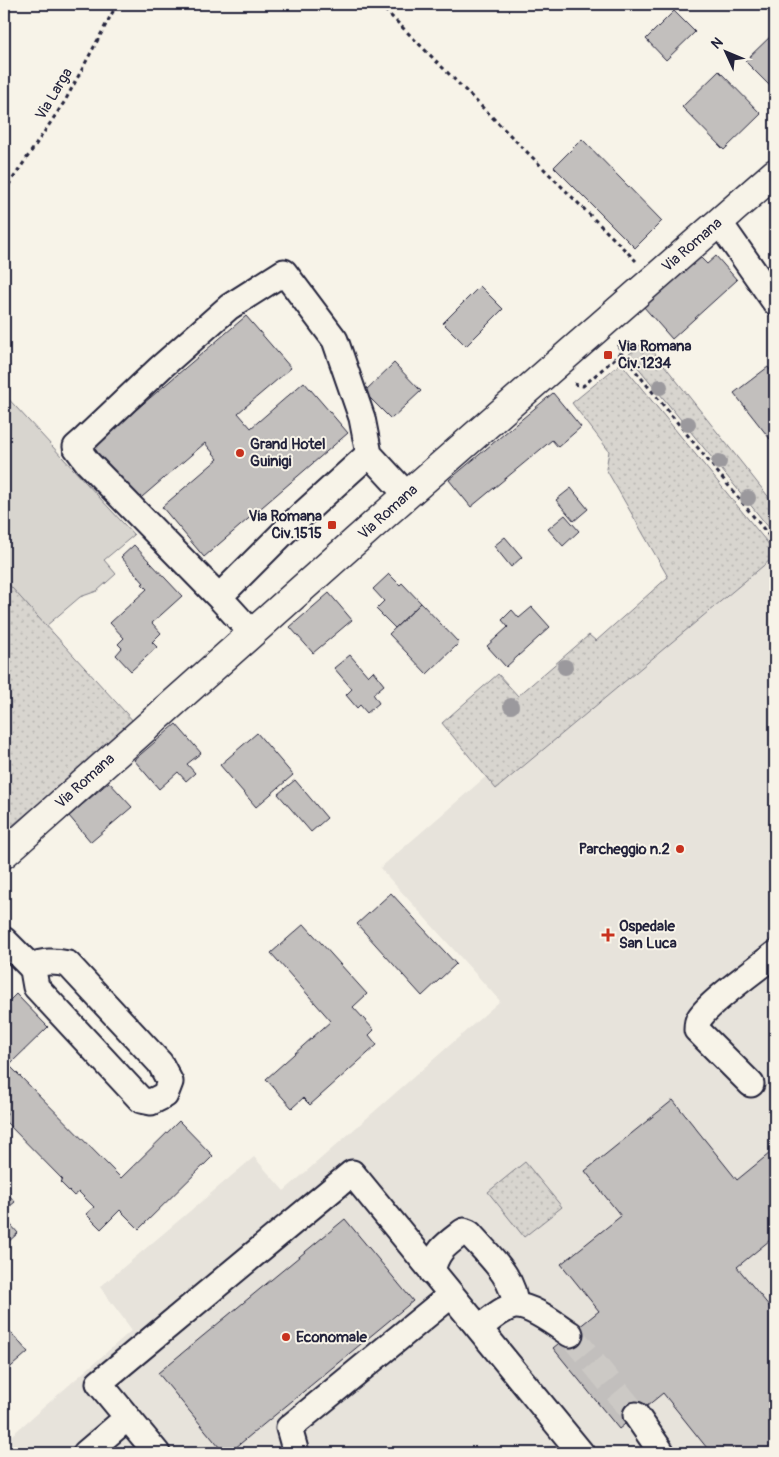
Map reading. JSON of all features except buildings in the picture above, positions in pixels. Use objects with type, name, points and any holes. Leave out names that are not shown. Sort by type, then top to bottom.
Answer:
[{"type":"main road","name":"Via Romana","points":[[4,852],[407,495],[775,173]]},
{"type":"street","points":[[719,222],[775,302]]},
{"type":"street","points":[[252,633],[88,464],[76,447],[160,368],[229,307],[284,272],[335,340],[362,418],[369,454],[407,495]]},
{"type":"street","points":[[219,597],[294,523],[369,454]]},
{"type":"street","points":[[4,940],[33,970],[36,988],[141,1100],[151,1102],[165,1095],[170,1082],[160,1063],[68,964],[54,961],[40,962],[30,966]]},
{"type":"street","points":[[751,1084],[698,1030],[697,1024],[699,1018],[714,1004],[775,954]]},
{"type":"street","points":[[157,1453],[98,1383],[352,1173],[581,1453]]},
{"type":"street","points":[[432,1272],[434,1258],[445,1246],[464,1231],[469,1233],[508,1280],[515,1293],[515,1306]]},
{"type":"street","points":[[296,1453],[290,1428],[451,1295]]},
{"type":"street","points":[[478,1328],[515,1306],[533,1312],[570,1334]]},
{"type":"street","points":[[636,1415],[662,1453]]},
{"type":"street","points":[[86,1453],[127,1418]]},
{"type":"path","name":"Via Larga","points":[[4,192],[65,101],[117,4]]},
{"type":"path","points":[[379,4],[653,279]]},
{"type":"path","points":[[621,353],[775,542]]},
{"type":"shaded area","points":[[645,341],[775,505],[775,535],[628,355]]},
{"type":"shaded area","points":[[621,363],[775,552],[775,556],[496,789],[442,723],[498,674],[518,696],[589,635],[596,641],[668,577],[606,469],[609,451],[572,403]]},
{"type":"shaded area","points":[[4,394],[134,535],[104,560],[116,574],[97,591],[80,597],[46,626],[4,579]]},
{"type":"shaded area","name":"Ospedale San Luca","points":[[775,527],[775,1453],[4,1453],[4,1442],[132,1330],[100,1287],[254,1157],[284,1191],[500,1001],[380,868]]},
{"type":"shaded area","points":[[4,579],[135,723],[8,829],[4,825]]},
{"type":"shaded area","points":[[525,1162],[562,1207],[524,1237],[488,1192]]},
{"type":"tunnel","points":[[570,1334],[636,1415]]},
{"type":"place","name":"Via Romana Civ.1234","points":[[608,355]]},
{"type":"place","name":"Grand Hotel Guinigi","points":[[240,453]]},
{"type":"place","name":"Via Romana Civ.1515","points":[[332,525]]},
{"type":"place","name":"Parcheggio n.2","points":[[680,849]]},
{"type":"place","name":"Ospedale San Luca","points":[[608,935]]},
{"type":"place","name":"Economale","points":[[286,1337]]}]
